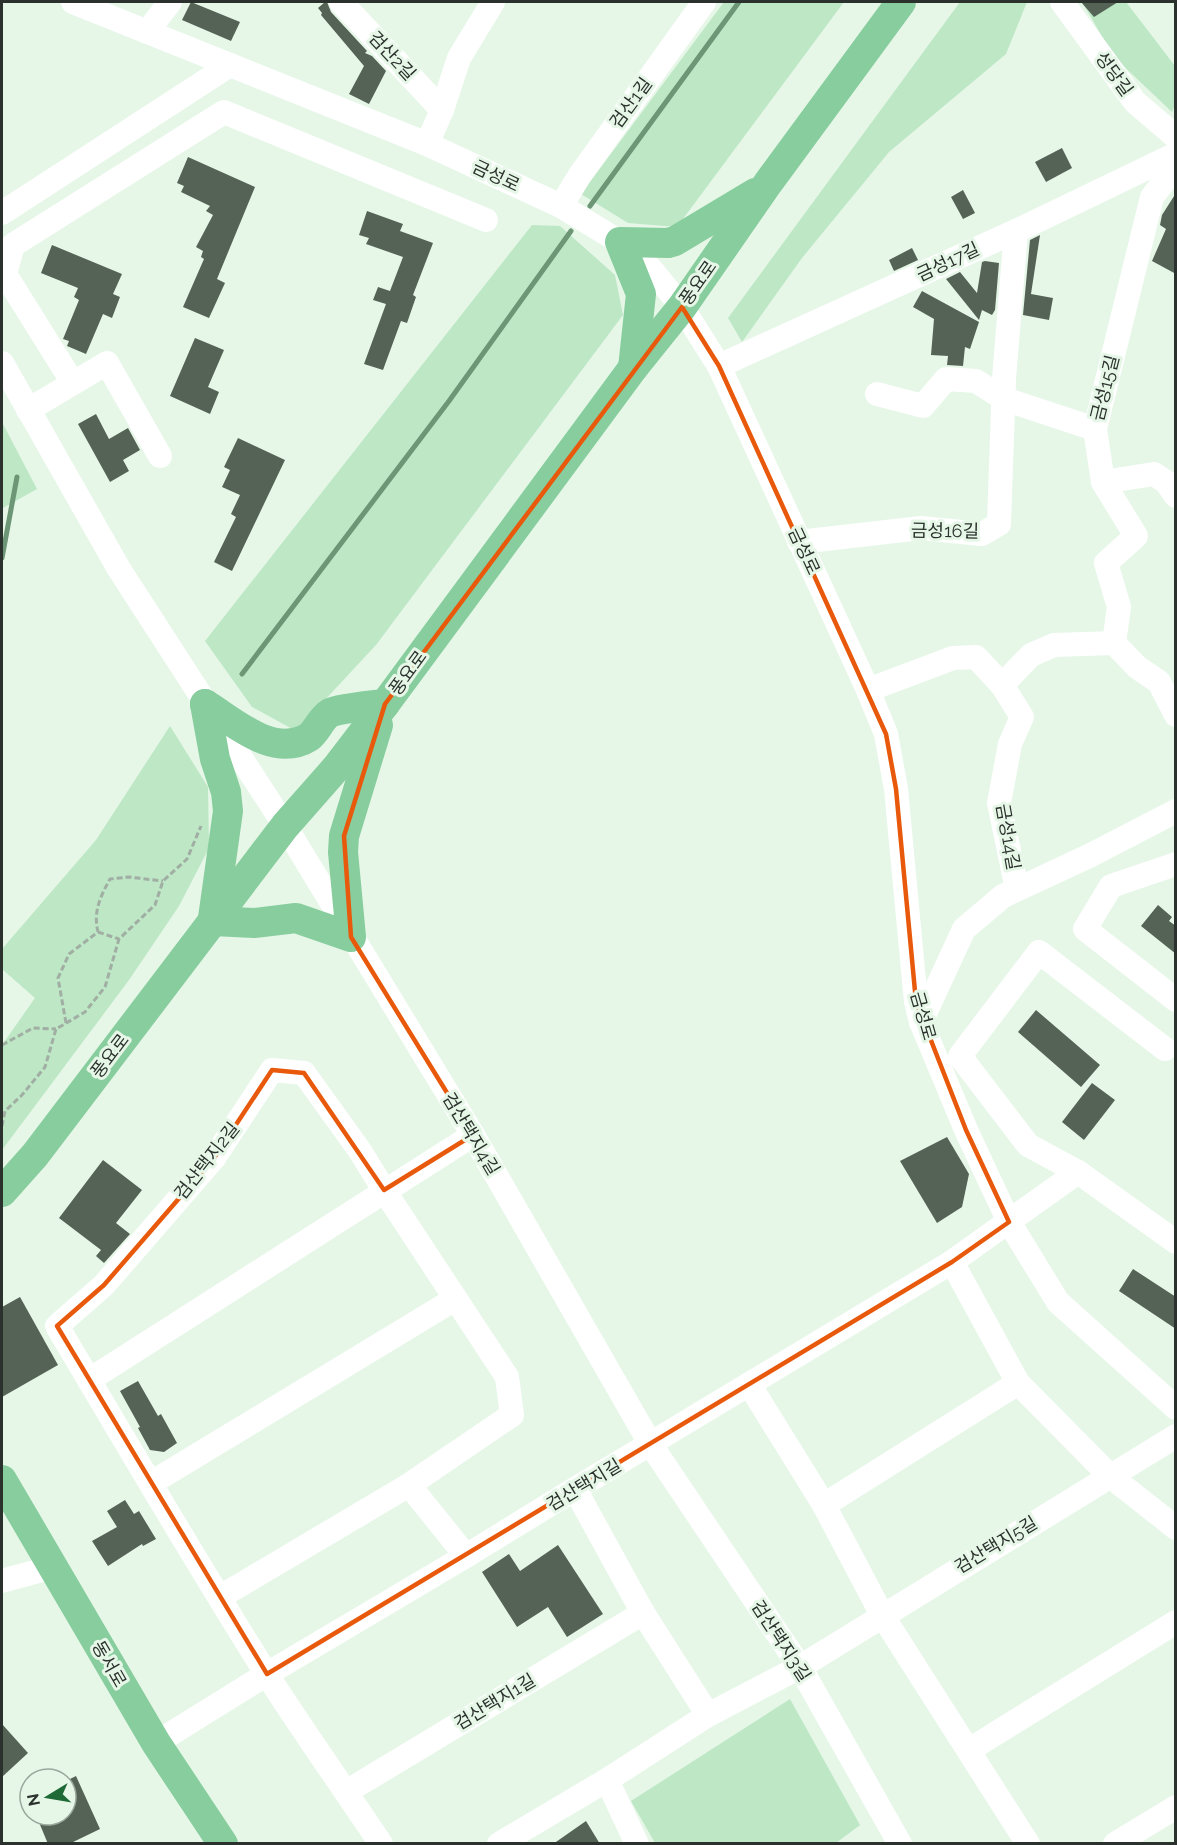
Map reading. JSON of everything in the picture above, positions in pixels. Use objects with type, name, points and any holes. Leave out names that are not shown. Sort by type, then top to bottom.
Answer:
[{"type":"main road","points":[[766,185],[800,105],[878,2]]},
{"type":"main road","name":"풍요로","points":[[2,1192],[35,1155],[285,826],[336,768],[385,704],[633,368],[682,307],[766,185],[901,2]]},
{"type":"main road","points":[[633,368],[641,294],[620,242],[668,243],[675,241],[766,185],[833,122],[922,2]]},
{"type":"main road","points":[[205,704],[262,739],[281,744],[297,742],[310,736],[330,713],[385,704],[344,836],[343,852],[351,937],[296,918],[254,922],[213,921],[227,820],[226,792],[215,759],[205,704]]},
{"type":"main road","name":"동서로","points":[[2,1480],[156,1743],[223,1844]]},
{"type":"street","name":"금성로","points":[[73,2],[427,144],[561,206],[620,242],[651,270],[682,307],[719,366],[886,734],[896,789],[916,1002],[921,1022],[966,1130],[1009,1222],[1058,1302],[1176,1408]]},
{"type":"street","points":[[147,32],[170,2]]},
{"type":"street","name":"검산2길","points":[[341,2],[442,110]]},
{"type":"street","points":[[427,144],[442,110],[459,58],[493,2]]},
{"type":"street","name":"검산1길","points":[[561,206],[580,175],[704,2]]},
{"type":"street","name":"성당길","points":[[1062,2],[1135,102],[1176,137]]},
{"type":"street","points":[[2,213],[230,65]]},
{"type":"street","points":[[73,384],[4,274],[13,245],[224,112],[486,220]]},
{"type":"street","name":"금성17길","points":[[719,366],[1016,231],[1176,154]]},
{"type":"street","name":"금성15길","points":[[1114,643],[1119,607],[1106,563],[1136,536],[1103,482],[1095,429],[1152,197],[1176,166]]},
{"type":"street","name":"금성16길","points":[[799,542],[921,528],[982,534],[999,525],[1004,399],[1016,231]]},
{"type":"street","name":"검산택지4길","points":[[2,363],[119,569],[285,826],[473,1135],[651,1445]]},
{"type":"street","points":[[28,410],[107,363],[160,456]]},
{"type":"street","points":[[877,394],[923,406],[946,379],[976,381],[1004,399],[1095,429]]},
{"type":"street","points":[[1103,482],[1154,474],[1166,482],[1176,496]]},
{"type":"street","points":[[868,690],[953,658],[976,657],[1002,685],[1031,655],[1054,645],[1114,643],[1137,667],[1160,682],[1176,715]]},
{"type":"street","name":"금성14길","points":[[1002,685],[1022,717],[1010,744],[999,803],[1017,889]]},
{"type":"street","name":"금성14길","points":[[921,1022],[964,929],[1003,896],[1091,855],[1176,811]]},
{"type":"street","points":[[1176,864],[1111,886],[1085,929],[1176,1000]]},
{"type":"street","points":[[1165,1049],[1039,952],[960,1056],[1028,1145],[1078,1172],[1176,1242]]},
{"type":"street","name":"검산택지2길","points":[[220,1597],[409,1485],[512,1415],[507,1377],[360,1150],[304,1073],[272,1070],[214,1158],[104,1285],[57,1326],[151,1483],[220,1597],[267,1674]]},
{"type":"street","points":[[89,1380],[473,1135]]},
{"type":"street","name":"검산택지길","points":[[156,1743],[952,1262],[1078,1172]]},
{"type":"street","points":[[952,1262],[1018,1383],[1110,1476],[1176,1528]]},
{"type":"street","points":[[151,1483],[455,1299]]},
{"type":"street","points":[[824,1505],[1018,1383]]},
{"type":"street","points":[[750,1384],[824,1505],[882,1615],[1028,1844]]},
{"type":"street","name":"검산택지5길","points":[[800,1667],[1176,1436]]},
{"type":"street","name":"검산택지3길","points":[[651,1445],[800,1667],[900,1844]]},
{"type":"street","points":[[409,1485],[466,1556]]},
{"type":"street","points":[[575,1489],[643,1612],[708,1716]]},
{"type":"street","points":[[2,1581],[53,1568]]},
{"type":"street","name":"검산택지1길","points":[[346,1792],[643,1612]]},
{"type":"street","points":[[969,1750],[1176,1622]]},
{"type":"street","points":[[499,1844],[607,1780],[708,1716],[800,1667]]},
{"type":"street","points":[[267,1674],[381,1844]]},
{"type":"street","points":[[607,1780],[637,1844]]},
{"type":"street","points":[[1115,1844],[1176,1807]]},
{"type":"path","points":[[2,1045],[33,1028],[56,1029],[85,1012],[105,987],[119,939],[155,905],[164,881],[187,859],[212,807],[226,792]]},
{"type":"path","points":[[98,932],[95,921],[99,898],[110,879],[164,881]]},
{"type":"path","points":[[98,932],[119,939]]},
{"type":"path","points":[[66,1023],[58,978],[69,954],[98,932]]},
{"type":"path","points":[[2,1126],[3,1110],[22,1095],[45,1067],[56,1029]]},
{"type":"highlighted area","points":[[682,307],[719,366],[886,734],[896,789],[916,1002],[966,1130],[1009,1222],[952,1262],[267,1674],[57,1326],[104,1285],[214,1158],[272,1070],[304,1073],[384,1190],[473,1135],[351,937],[344,836],[385,704]]},
{"type":"green space","points":[[724,2],[844,2],[677,227],[628,223],[581,194]]},
{"type":"green space","points":[[960,2],[1027,2],[1006,54],[889,152],[802,258],[742,342],[728,318]]},
{"type":"green space","points":[[1082,2],[1126,2],[1175,66],[1175,105],[1172,112],[1114,57]]},
{"type":"green space","points":[[532,225],[560,226],[615,275],[623,315],[376,645],[296,731],[252,707],[205,641]]},
{"type":"green space","points":[[2,422],[37,489],[3,508],[2,506]]},
{"type":"green space","points":[[170,726],[208,787],[209,848],[179,906],[129,980],[2,1150],[2,1045],[35,998],[2,969],[2,949],[96,840]]},
{"type":"green space","points":[[790,1699],[860,1825],[836,1843],[655,1843],[631,1801]]},
{"type":"building","points":[[191,2],[240,22],[231,41],[182,20]]},
{"type":"building","points":[[325,2],[331,12],[367,51],[365,53],[372,56],[386,71],[369,104],[349,94],[364,66],[321,15],[318,8]]},
{"type":"building","points":[[1081,2],[1118,2],[1094,17]]},
{"type":"building","points":[[1062,148],[1072,168],[1046,182],[1035,162]]},
{"type":"building","points":[[188,157],[255,187],[217,279],[225,283],[209,318],[183,307],[204,259],[201,257],[203,251],[196,247],[213,215],[206,211],[210,206],[181,192],[184,186],[177,183]]},
{"type":"building","points":[[963,190],[975,213],[963,219],[951,197]]},
{"type":"building","points":[[1176,193],[1176,274],[1152,261],[1166,229],[1160,225],[1162,215]]},
{"type":"building","points":[[367,211],[403,224],[400,231],[433,243],[413,295],[416,297],[407,323],[401,321],[383,370],[364,364],[386,304],[373,300],[378,287],[390,291],[403,257],[366,244],[369,238],[359,235]]},
{"type":"building","points":[[1040,235],[1031,294],[1053,298],[1049,320],[1023,315],[1030,240]]},
{"type":"building","points":[[52,245],[122,274],[113,294],[120,297],[112,318],[103,314],[86,354],[67,346],[69,341],[63,339],[79,300],[74,297],[78,288],[41,273]]},
{"type":"building","points":[[912,248],[918,260],[894,271],[889,260]]},
{"type":"building","points":[[982,262],[999,263],[995,310],[992,315],[982,310],[979,320],[946,279],[960,272],[977,293]]},
{"type":"building","points":[[922,291],[979,322],[970,349],[965,347],[963,366],[947,365],[948,356],[931,355],[934,319],[913,307]]},
{"type":"building","points":[[195,338],[224,350],[208,387],[219,392],[210,414],[170,396]]},
{"type":"building","points":[[96,414],[109,439],[128,428],[140,450],[123,460],[129,471],[110,482],[78,424]]},
{"type":"building","points":[[238,438],[285,460],[232,571],[214,562],[236,517],[231,514],[240,495],[222,487],[230,470],[224,467]]},
{"type":"building","points":[[1158,905],[1172,917],[1169,921],[1176,926],[1176,954],[1141,926]]},
{"type":"building","points":[[1036,1010],[1100,1065],[1081,1087],[1018,1032]]},
{"type":"building","points":[[1092,1083],[1115,1100],[1084,1140],[1062,1122]]},
{"type":"building","points":[[947,1137],[969,1174],[962,1207],[937,1223],[900,1161]]},
{"type":"building","points":[[103,1160],[142,1190],[116,1223],[130,1234],[104,1263],[96,1256],[101,1250],[59,1218]]},
{"type":"building","points":[[1133,1269],[1176,1297],[1176,1329],[1119,1291]]},
{"type":"building","points":[[20,1297],[58,1365],[2,1397],[2,1307]]},
{"type":"building","points":[[138,1381],[158,1416],[161,1414],[177,1443],[164,1452],[150,1450],[120,1391]]},
{"type":"building","points":[[125,1500],[134,1514],[139,1511],[156,1539],[143,1546],[142,1544],[108,1566],[92,1541],[117,1527],[107,1511]]},
{"type":"building","points":[[558,1545],[603,1614],[567,1637],[548,1607],[517,1627],[482,1572],[509,1554],[520,1571]]},
{"type":"building","points":[[2,1724],[28,1753],[2,1777]]},
{"type":"building","points":[[78,1780],[100,1829],[69,1844],[48,1844],[41,1827],[78,1827]]},
{"type":"building","points":[[586,1821],[600,1844],[553,1844]]},
{"type":"waterway","points":[[590,206],[739,2]]},
{"type":"waterway","points":[[242,674],[449,401],[571,231]]},
{"type":"waterway","points":[[2,558],[17,477]]}]
